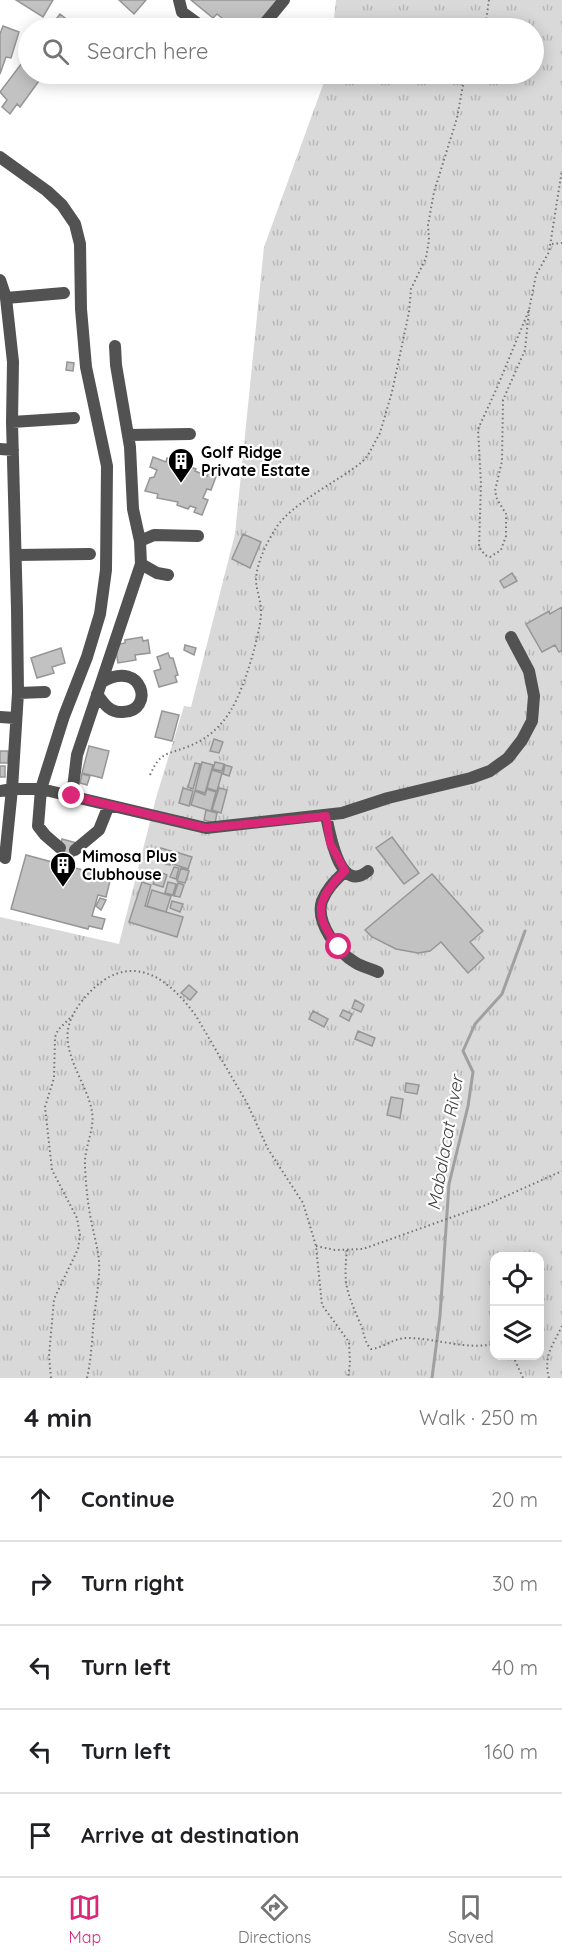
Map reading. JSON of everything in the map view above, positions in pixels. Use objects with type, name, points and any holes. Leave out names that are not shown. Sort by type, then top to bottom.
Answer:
[{"type":"street","points":[[179,0],[182,12],[190,18]]},
{"type":"street","points":[[269,18],[284,0]]},
{"type":"street","points":[[0,157],[47,191],[75,224],[80,244],[81,309],[86,367],[107,466],[106,570],[100,614],[41,789],[38,826],[60,848]]},
{"type":"street","points":[[0,280],[6,298],[13,362],[12,422],[6,449],[16,555],[18,693],[6,790],[5,858]]},
{"type":"street","points":[[6,298],[64,293]]},
{"type":"street","points":[[72,796],[78,755],[141,564],[140,542],[133,509],[128,435],[115,346]]},
{"type":"street","points":[[12,422],[74,418]]},
{"type":"street","points":[[128,435],[190,434]]},
{"type":"street","points":[[140,542],[154,536],[198,536]]},
{"type":"street","points":[[16,555],[90,554]]},
{"type":"street","points":[[141,564],[157,573],[168,575]]},
{"type":"street","points":[[6,790],[41,789],[206,828],[342,813],[388,798],[471,778],[490,771],[508,758],[522,740],[532,721],[534,696],[529,671],[512,637]]},
{"type":"street","points":[[97,694],[107,707],[120,712],[131,711],[140,703],[141,687],[129,676],[117,675],[102,682]]},
{"type":"street","points":[[18,693],[45,692]]},
{"type":"street","points":[[0,717],[15,718]]},
{"type":"street","points":[[75,850],[99,830],[109,805]]},
{"type":"street","points":[[326,816],[330,843],[345,871],[356,878],[368,871]]},
{"type":"street","points":[[345,871],[330,885],[322,901],[320,915],[333,940],[354,962],[378,972]]},
{"type":"path","points":[[486,18],[489,0]]},
{"type":"path","points":[[150,775],[155,762],[162,756],[204,739],[224,721],[233,707],[247,672],[259,629],[261,606],[256,579],[258,565],[275,528],[296,509],[362,462],[380,433],[393,392],[409,312],[411,289],[426,258],[429,240],[428,225],[434,192],[457,118],[463,84]]},
{"type":"path","points":[[529,310],[478,429],[481,484],[478,543],[481,552],[490,557],[501,550],[506,536],[506,514],[495,495],[502,461],[503,400],[525,350],[529,310],[536,275],[552,244],[562,170]]},
{"type":"path","points":[[552,244],[562,243]]},
{"type":"path","points":[[87,1378],[99,1283],[99,1260],[89,1206],[84,1156],[92,1123],[92,1112],[72,1059],[69,1026],[84,998],[98,984],[124,971],[140,971],[157,978],[187,1003],[247,1102],[272,1156],[303,1203],[316,1246],[322,1305],[349,1342],[348,1378]]},
{"type":"path","points":[[51,1378],[49,1356],[54,1299],[78,1249],[80,1235],[76,1218],[52,1170],[45,1107],[54,1078],[54,1037],[74,1015]]},
{"type":"path","points":[[316,1246],[335,1250],[363,1249],[486,1205],[562,1171]]},
{"type":"path","points":[[347,1250],[345,1268],[347,1293],[361,1323],[367,1345],[373,1349],[398,1339],[480,1346],[490,1345]]},
{"type":"path","points":[[549,1378],[546,1369],[547,1355],[562,1326]]},
{"type":"path","points":[[515,1360],[522,1378]]},
{"type":"green space","points":[[336,0],[562,0],[562,1378],[0,1378],[0,917],[119,944],[156,798],[184,706],[191,707],[235,534],[264,247],[323,84],[544,84],[544,18],[334,18]]},
{"type":"building","points":[[16,0],[53,0],[43,17]]},
{"type":"building","points":[[119,0],[146,0],[134,14]]},
{"type":"building","points":[[191,0],[278,0],[262,18],[222,18],[217,14],[213,18]]},
{"type":"building","points":[[3,26],[18,32],[11,58],[6,57],[0,74],[0,34]]},
{"type":"building","points":[[18,68],[18,84],[37,84],[20,107],[17,104],[10,114],[2,107],[7,100],[0,92]]},
{"type":"building","points":[[67,362],[74,363],[73,371],[66,370]]},
{"type":"building","name":"Golf Ridge Private Estate","points":[[153,457],[166,462],[167,458],[196,469],[195,471],[207,476],[209,471],[217,474],[211,490],[207,489],[203,498],[208,500],[202,515],[194,512],[196,508],[190,506],[188,509],[177,505],[178,502],[157,498],[158,494],[145,491],[150,478],[154,477],[157,470],[150,467]]},
{"type":"building","points":[[243,534],[261,542],[250,568],[232,559]]},
{"type":"building","points":[[512,573],[517,581],[504,588],[500,581]]},
{"type":"building","points":[[562,607],[562,650],[559,652],[555,645],[542,652],[526,624],[549,611],[550,614]]},
{"type":"building","points":[[142,637],[143,641],[148,640],[150,653],[135,655],[136,660],[118,663],[115,645],[125,643],[125,640]]},
{"type":"building","points":[[185,645],[196,648],[194,655],[184,650]]},
{"type":"building","points":[[61,648],[65,663],[52,667],[54,673],[37,678],[31,658]]},
{"type":"building","points":[[168,653],[170,658],[173,658],[178,675],[175,676],[177,682],[159,687],[154,671],[161,669],[157,657]]},
{"type":"building","points":[[162,711],[179,715],[172,741],[155,737]]},
{"type":"building","points":[[214,739],[223,742],[219,753],[210,751]]},
{"type":"building","points":[[89,746],[109,751],[102,778],[82,773]]},
{"type":"building","points":[[0,751],[8,751],[8,763],[0,763]]},
{"type":"building","points":[[202,762],[213,765],[205,793],[195,790]]},
{"type":"building","points":[[215,762],[224,764],[222,771],[213,769]]},
{"type":"building","points":[[195,763],[200,764],[193,789],[188,787]]},
{"type":"building","points":[[225,765],[232,767],[229,776],[223,774]]},
{"type":"building","points":[[0,766],[5,766],[5,777],[0,777]]},
{"type":"building","points":[[212,770],[222,773],[217,791],[207,788]]},
{"type":"building","points":[[82,774],[90,776],[87,785],[80,783]]},
{"type":"building","points":[[183,788],[193,791],[189,806],[179,803]]},
{"type":"building","points":[[219,788],[227,790],[221,813],[212,810]]},
{"type":"building","points":[[207,789],[216,792],[211,811],[191,805],[195,791],[205,795]]},
{"type":"building","points":[[206,810],[217,813],[215,823],[204,820]]},
{"type":"building","points":[[392,837],[419,873],[404,884],[376,848]]},
{"type":"building","name":"Mimosa Plus Clubhouse","points":[[62,839],[77,843],[71,867],[103,875],[102,879],[110,881],[106,897],[98,895],[92,916],[105,919],[102,929],[89,926],[88,929],[11,909],[26,855],[56,863]]},
{"type":"building","points":[[161,848],[174,852],[170,865],[157,861]]},
{"type":"building","points":[[176,852],[192,857],[188,869],[173,864]]},
{"type":"building","points":[[174,867],[179,868],[176,879],[170,877]]},
{"type":"building","points":[[181,868],[189,871],[185,883],[177,881]]},
{"type":"building","points":[[157,871],[167,875],[163,887],[153,884]]},
{"type":"building","points":[[432,874],[483,931],[470,942],[484,958],[468,973],[441,942],[430,951],[418,953],[396,949],[372,937],[365,930]]},
{"type":"building","points":[[142,882],[151,885],[145,906],[183,917],[177,937],[129,922]]},
{"type":"building","points":[[168,882],[176,884],[173,895],[165,893]]},
{"type":"building","points":[[178,883],[184,885],[180,897],[174,896]]},
{"type":"building","points":[[152,890],[171,896],[166,912],[147,906]]},
{"type":"building","points":[[100,898],[106,900],[101,910],[96,906]]},
{"type":"building","points":[[172,901],[183,904],[180,912],[170,908]]},
{"type":"building","points":[[189,985],[197,992],[190,1000],[181,993]]},
{"type":"building","points":[[355,1000],[364,1005],[361,1012],[352,1008]]},
{"type":"building","points":[[343,1010],[352,1014],[349,1021],[340,1016]]},
{"type":"building","points":[[313,1011],[328,1019],[324,1027],[309,1019]]},
{"type":"building","points":[[358,1031],[375,1038],[372,1046],[355,1039]]},
{"type":"building","points":[[406,1083],[419,1085],[417,1094],[405,1092]]},
{"type":"building","points":[[391,1097],[403,1099],[400,1118],[387,1115]]},
{"type":"waterway","name":"Mabalacat River","points":[[432,1378],[440,1316],[449,1184],[468,1106],[473,1072],[463,1051],[475,1024],[502,994],[525,931]]},
{"type":"place","name":"Golf Ridge Private Estate","points":[[181,484]]},
{"type":"place","name":"Mimosa Plus Clubhouse","points":[[63,888]]},
{"type":"route","points":[[72,796],[206,828],[326,816],[330,843],[345,871],[330,885],[322,901],[320,915],[325,927],[339,947]]}]
